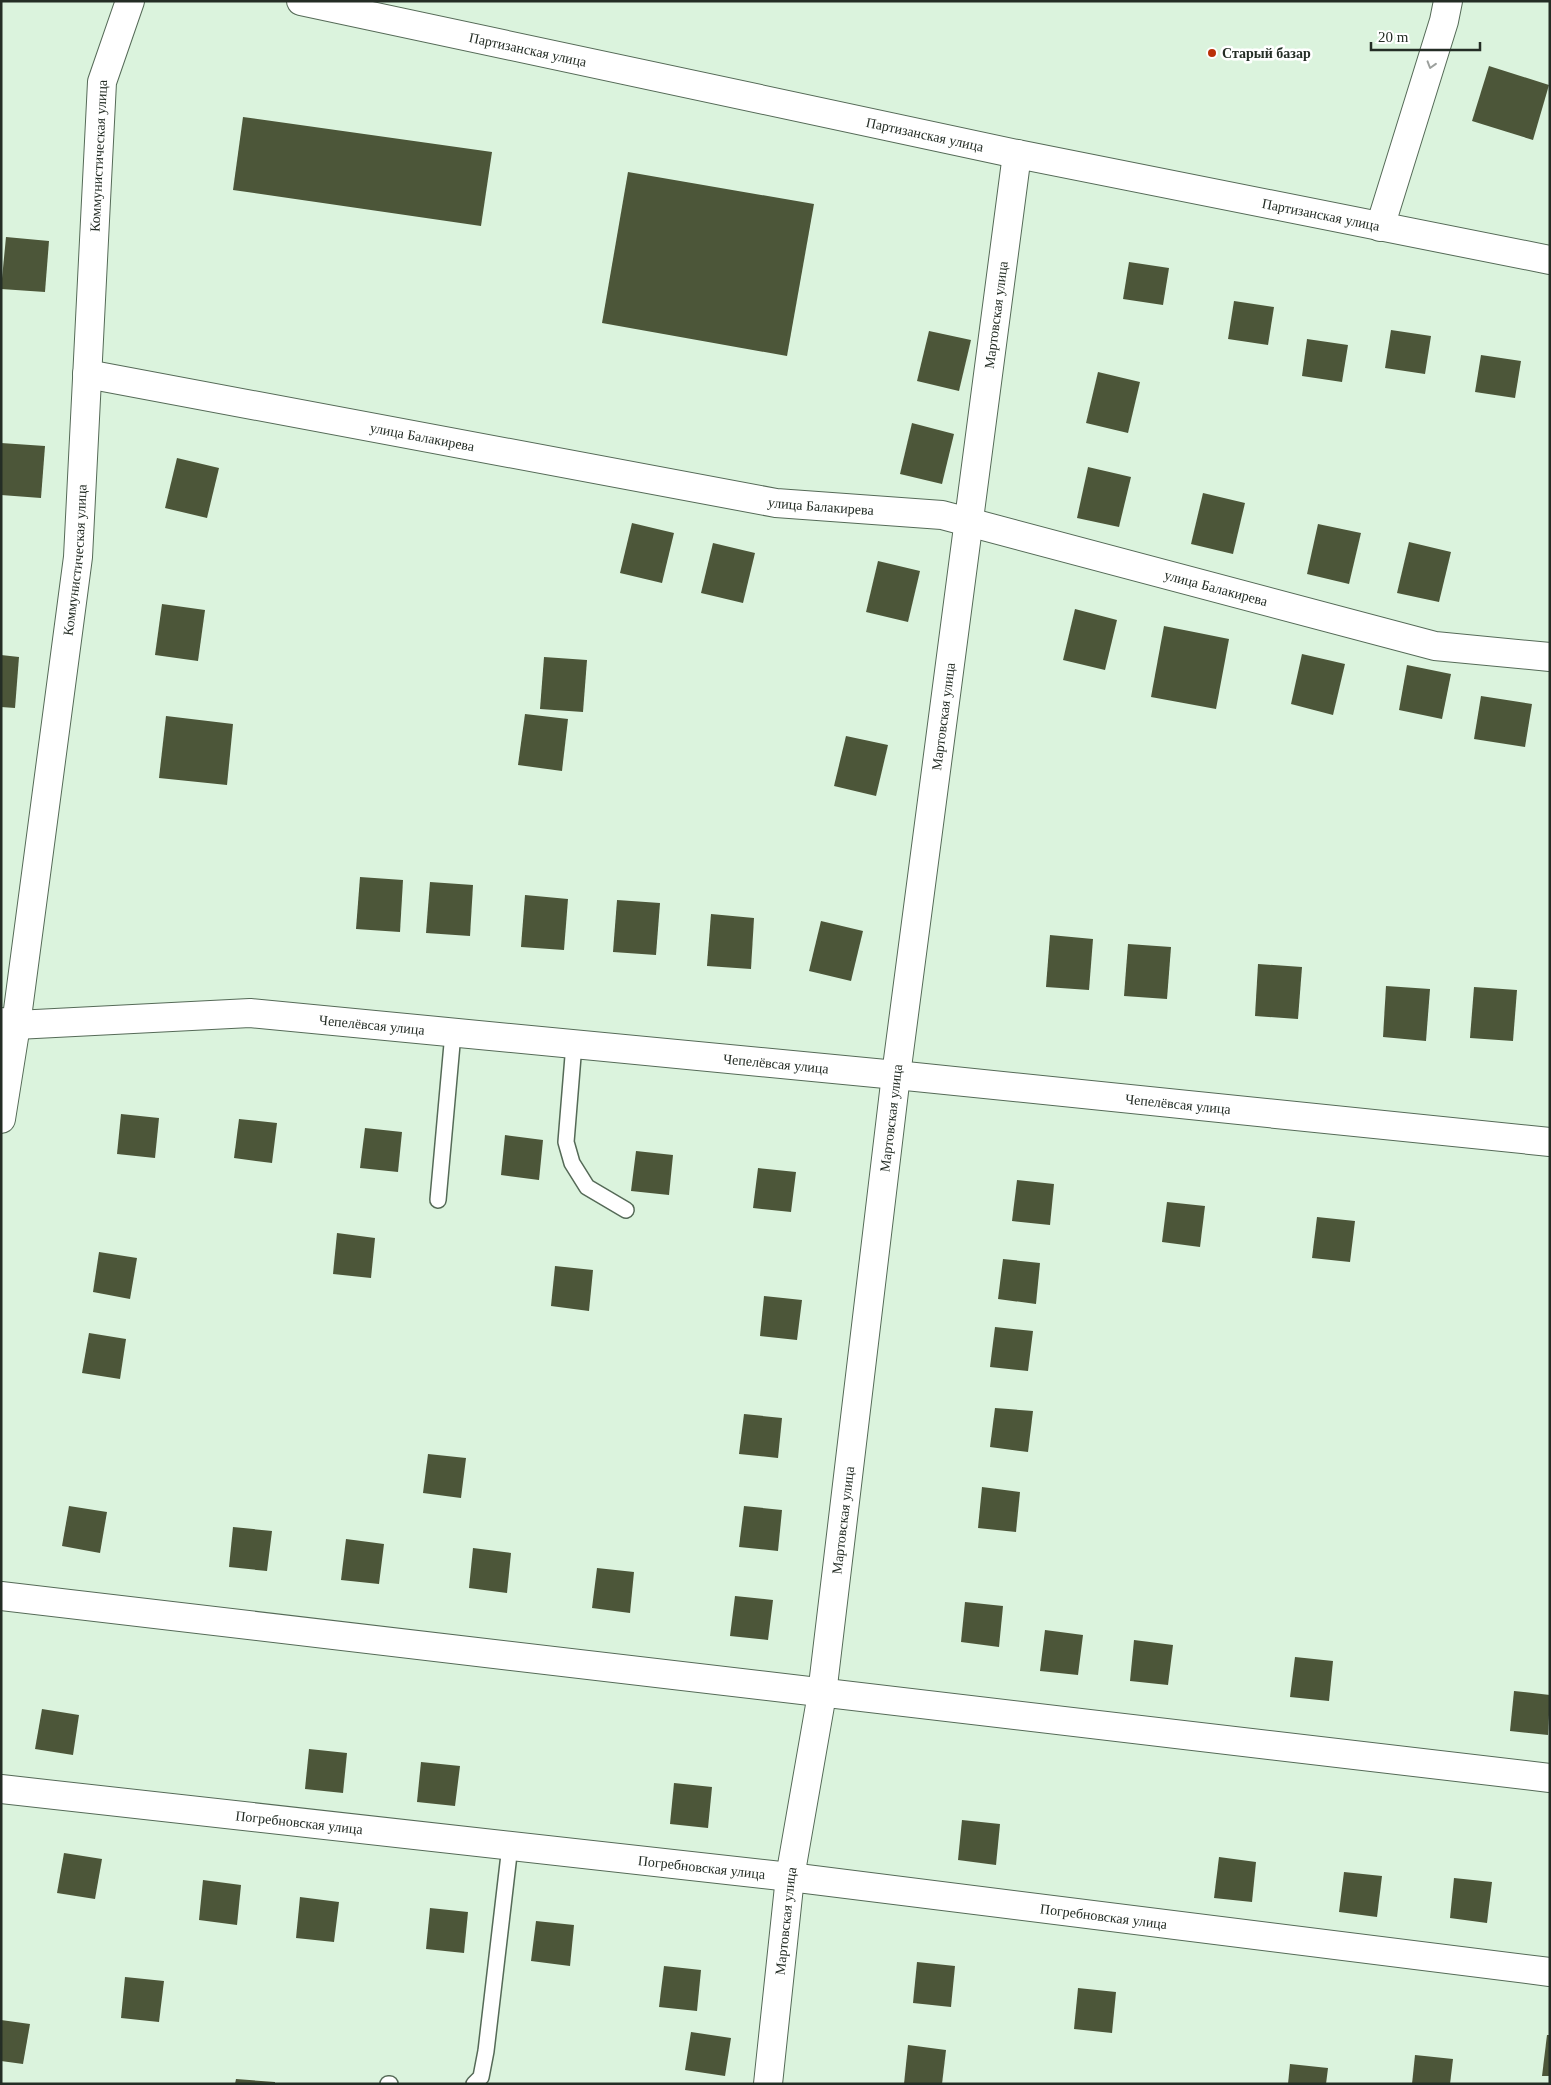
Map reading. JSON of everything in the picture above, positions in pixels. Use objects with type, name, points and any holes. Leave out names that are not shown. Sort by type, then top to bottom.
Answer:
[{"type":"street","name":"Коммунистическая улица","points":[[1,1119],[9,1024],[78,558],[102,82],[130,1]]},
{"type":"street","points":[[1380,227],[1444,21],[1448,1]]},
{"type":"street","name":"Партизанская улица","points":[[306,2],[1017,154],[1550,260]]},
{"type":"street","name":"Мартовская улица","points":[[768,2084],[790,1877],[822,1694],[896,1075],[1017,154]]},
{"type":"street","name":"улица Балакирева","points":[[87,374],[776,503],[942,514],[1435,646],[1550,656]]},
{"type":"street","name":"Чепелёвсая улица","points":[[9,1024],[250,1013],[896,1075],[1550,1142]]},
{"type":"street","points":[[1,1596],[822,1694],[1550,1778]]},
{"type":"street","name":"Погребновская улица","points":[[1,1789],[790,1877],[1550,1972]]},
{"type":"lane","points":[[438,1200],[453,1033]]},
{"type":"lane","points":[[574,1044],[566,1142],[572,1163],[587,1187],[626,1210]]},
{"type":"lane","points":[[474,2084],[481,2077],[486,2051],[510,1846]]},
{"type":"building","points":[[1489,66],[1549,85],[1533,140],[1472,121]]},
{"type":"building","points":[[243,117],[492,152],[481,226],[233,190]]},
{"type":"building","points":[[628,172],[814,204],[787,356],[602,323]]},
{"type":"building","points":[[6,237],[49,241],[45,292],[1,289]]},
{"type":"building","points":[[1129,262],[1169,268],[1163,305],[1123,299]]},
{"type":"building","points":[[1234,301],[1274,307],[1268,345],[1228,339]]},
{"type":"building","points":[[1391,330],[1431,336],[1425,374],[1385,368]]},
{"type":"building","points":[[929,331],[971,340],[959,391],[917,381]]},
{"type":"building","points":[[1307,339],[1348,345],[1342,382],[1302,376]]},
{"type":"building","points":[[1481,355],[1521,361],[1515,398],[1475,392]]},
{"type":"building","points":[[1098,372],[1140,382],[1128,433],[1086,423]]},
{"type":"building","points":[[912,423],[954,434],[942,484],[900,474]]},
{"type":"building","points":[[1,443],[45,446],[41,498],[1,495]]},
{"type":"building","points":[[177,458],[219,468],[207,518],[165,508]]},
{"type":"building","points":[[1088,467],[1131,477],[1119,527],[1077,518]]},
{"type":"building","points":[[1203,493],[1245,503],[1233,554],[1191,544]]},
{"type":"building","points":[[632,523],[674,533],[662,583],[620,573]]},
{"type":"building","points":[[1318,524],[1361,533],[1349,584],[1307,574]]},
{"type":"building","points":[[1409,542],[1451,552],[1439,602],[1397,593]]},
{"type":"building","points":[[713,543],[755,553],[743,603],[701,593]]},
{"type":"building","points":[[878,561],[920,571],[908,622],[866,612]]},
{"type":"building","points":[[162,604],[205,610],[198,661],[155,655]]},
{"type":"building","points":[[1075,609],[1117,620],[1105,670],[1063,660]]},
{"type":"building","points":[[1164,626],[1229,639],[1216,709],[1151,697]]},
{"type":"building","points":[[1302,654],[1345,664],[1333,715],[1291,704]]},
{"type":"building","points":[[1,655],[19,657],[15,708],[1,707]]},
{"type":"building","points":[[544,657],[587,660],[583,712],[540,709]]},
{"type":"building","points":[[1407,665],[1451,674],[1442,719],[1399,710]]},
{"type":"building","points":[[1481,696],[1532,704],[1525,747],[1474,739]]},
{"type":"building","points":[[525,714],[568,719],[562,771],[518,765]]},
{"type":"building","points":[[166,716],[233,724],[227,785],[159,778]]},
{"type":"building","points":[[846,736],[888,745],[876,796],[834,786]]},
{"type":"building","points":[[360,877],[403,880],[400,932],[356,929]]},
{"type":"building","points":[[430,882],[473,885],[470,936],[426,933]]},
{"type":"building","points":[[525,895],[568,899],[564,950],[521,947]]},
{"type":"building","points":[[617,900],[660,903],[656,955],[613,952]]},
{"type":"building","points":[[711,914],[754,918],[751,969],[707,966]]},
{"type":"building","points":[[821,921],[863,931],[851,981],[809,971]]},
{"type":"building","points":[[1050,935],[1093,939],[1089,990],[1046,987]]},
{"type":"building","points":[[1128,944],[1171,947],[1167,999],[1124,996]]},
{"type":"building","points":[[1258,964],[1302,967],[1298,1019],[1255,1016]]},
{"type":"building","points":[[1386,986],[1430,989],[1426,1041],[1383,1037]]},
{"type":"building","points":[[1474,987],[1517,990],[1513,1041],[1470,1038]]},
{"type":"building","points":[[121,1114],[159,1118],[155,1158],[117,1154]]},
{"type":"building","points":[[239,1119],[277,1123],[272,1163],[234,1158]]},
{"type":"building","points":[[365,1128],[402,1132],[398,1172],[360,1168]]},
{"type":"building","points":[[505,1135],[543,1140],[539,1180],[501,1175]]},
{"type":"building","points":[[636,1151],[673,1155],[669,1195],[631,1191]]},
{"type":"building","points":[[758,1168],[796,1172],[791,1212],[753,1208]]},
{"type":"building","points":[[1017,1180],[1054,1184],[1050,1225],[1012,1221]]},
{"type":"building","points":[[1167,1202],[1205,1206],[1200,1247],[1162,1242]]},
{"type":"building","points":[[1317,1217],[1355,1221],[1350,1262],[1312,1258]]},
{"type":"building","points":[[337,1233],[375,1238],[371,1278],[333,1274]]},
{"type":"building","points":[[99,1252],[137,1258],[130,1299],[93,1292]]},
{"type":"building","points":[[1003,1259],[1040,1263],[1036,1304],[998,1299]]},
{"type":"building","points":[[555,1266],[593,1270],[589,1311],[551,1306]]},
{"type":"building","points":[[764,1296],[802,1300],[797,1340],[760,1336]]},
{"type":"building","points":[[995,1327],[1033,1331],[1028,1371],[990,1367]]},
{"type":"building","points":[[89,1333],[126,1339],[120,1379],[82,1373]]},
{"type":"building","points":[[995,1408],[1033,1411],[1028,1452],[990,1447]]},
{"type":"building","points":[[744,1414],[782,1418],[778,1458],[739,1454]]},
{"type":"building","points":[[428,1454],[466,1458],[461,1498],[423,1493]]},
{"type":"building","points":[[982,1487],[1020,1492],[1016,1532],[978,1528]]},
{"type":"building","points":[[69,1506],[107,1512],[100,1553],[62,1546]]},
{"type":"building","points":[[744,1506],[782,1510],[778,1551],[739,1547]]},
{"type":"building","points":[[233,1527],[272,1531],[267,1571],[229,1567]]},
{"type":"building","points":[[346,1539],[384,1544],[379,1584],[341,1580]]},
{"type":"building","points":[[473,1548],[511,1553],[507,1593],[469,1588]]},
{"type":"building","points":[[597,1568],[634,1572],[630,1613],[592,1608]]},
{"type":"building","points":[[735,1596],[773,1600],[768,1640],[730,1636]]},
{"type":"building","points":[[965,1602],[1003,1606],[999,1647],[961,1642]]},
{"type":"building","points":[[1045,1630],[1083,1635],[1078,1675],[1040,1671]]},
{"type":"building","points":[[1134,1640],[1173,1645],[1168,1685],[1130,1681]]},
{"type":"building","points":[[1295,1657],[1333,1661],[1329,1701],[1290,1697]]},
{"type":"building","points":[[1514,1691],[1550,1695],[1548,1735],[1510,1731]]},
{"type":"building","points":[[42,1709],[79,1715],[73,1755],[35,1749]]},
{"type":"building","points":[[309,1749],[347,1753],[343,1793],[305,1789]]},
{"type":"building","points":[[421,1762],[460,1766],[455,1806],[417,1802]]},
{"type":"building","points":[[674,1783],[712,1787],[708,1828],[670,1824]]},
{"type":"building","points":[[962,1820],[1000,1824],[996,1865],[958,1860]]},
{"type":"building","points":[[64,1853],[102,1859],[95,1899],[57,1893]]},
{"type":"building","points":[[1219,1857],[1256,1862],[1252,1902],[1214,1898]]},
{"type":"building","points":[[1344,1872],[1382,1876],[1377,1917],[1339,1912]]},
{"type":"building","points":[[1454,1878],[1492,1882],[1487,1923],[1450,1918]]},
{"type":"building","points":[[203,1880],[241,1885],[237,1925],[199,1920]]},
{"type":"building","points":[[300,1897],[339,1902],[334,1942],[296,1938]]},
{"type":"building","points":[[430,1908],[468,1912],[464,1953],[426,1949]]},
{"type":"building","points":[[536,1921],[574,1925],[570,1966],[531,1961]]},
{"type":"building","points":[[917,1962],[955,1966],[951,2007],[913,2003]]},
{"type":"building","points":[[664,1966],[701,1970],[697,2011],[659,2007]]},
{"type":"building","points":[[125,1977],[164,1981],[159,2022],[121,2018]]},
{"type":"building","points":[[1078,1988],[1116,1992],[1112,2033],[1074,2029]]},
{"type":"building","points":[[1,2020],[30,2024],[23,2064],[1,2061]]},
{"type":"building","points":[[691,2032],[731,2038],[725,2076],[685,2070]]},
{"type":"building","points":[[1547,2035],[1550,2035],[1550,2076],[1542,2076]]},
{"type":"building","points":[[908,2045],[946,2050],[942,2084],[904,2084]]},
{"type":"building","points":[[1415,2055],[1453,2059],[1450,2084],[1412,2084]]},
{"type":"building","points":[[1290,2064],[1328,2068],[1326,2084],[1288,2084]]},
{"type":"building","points":[[236,2079],[275,2082],[275,2084],[235,2084]]},
{"type":"place","name":"Старый базар","points":[[1212,53]]}]
